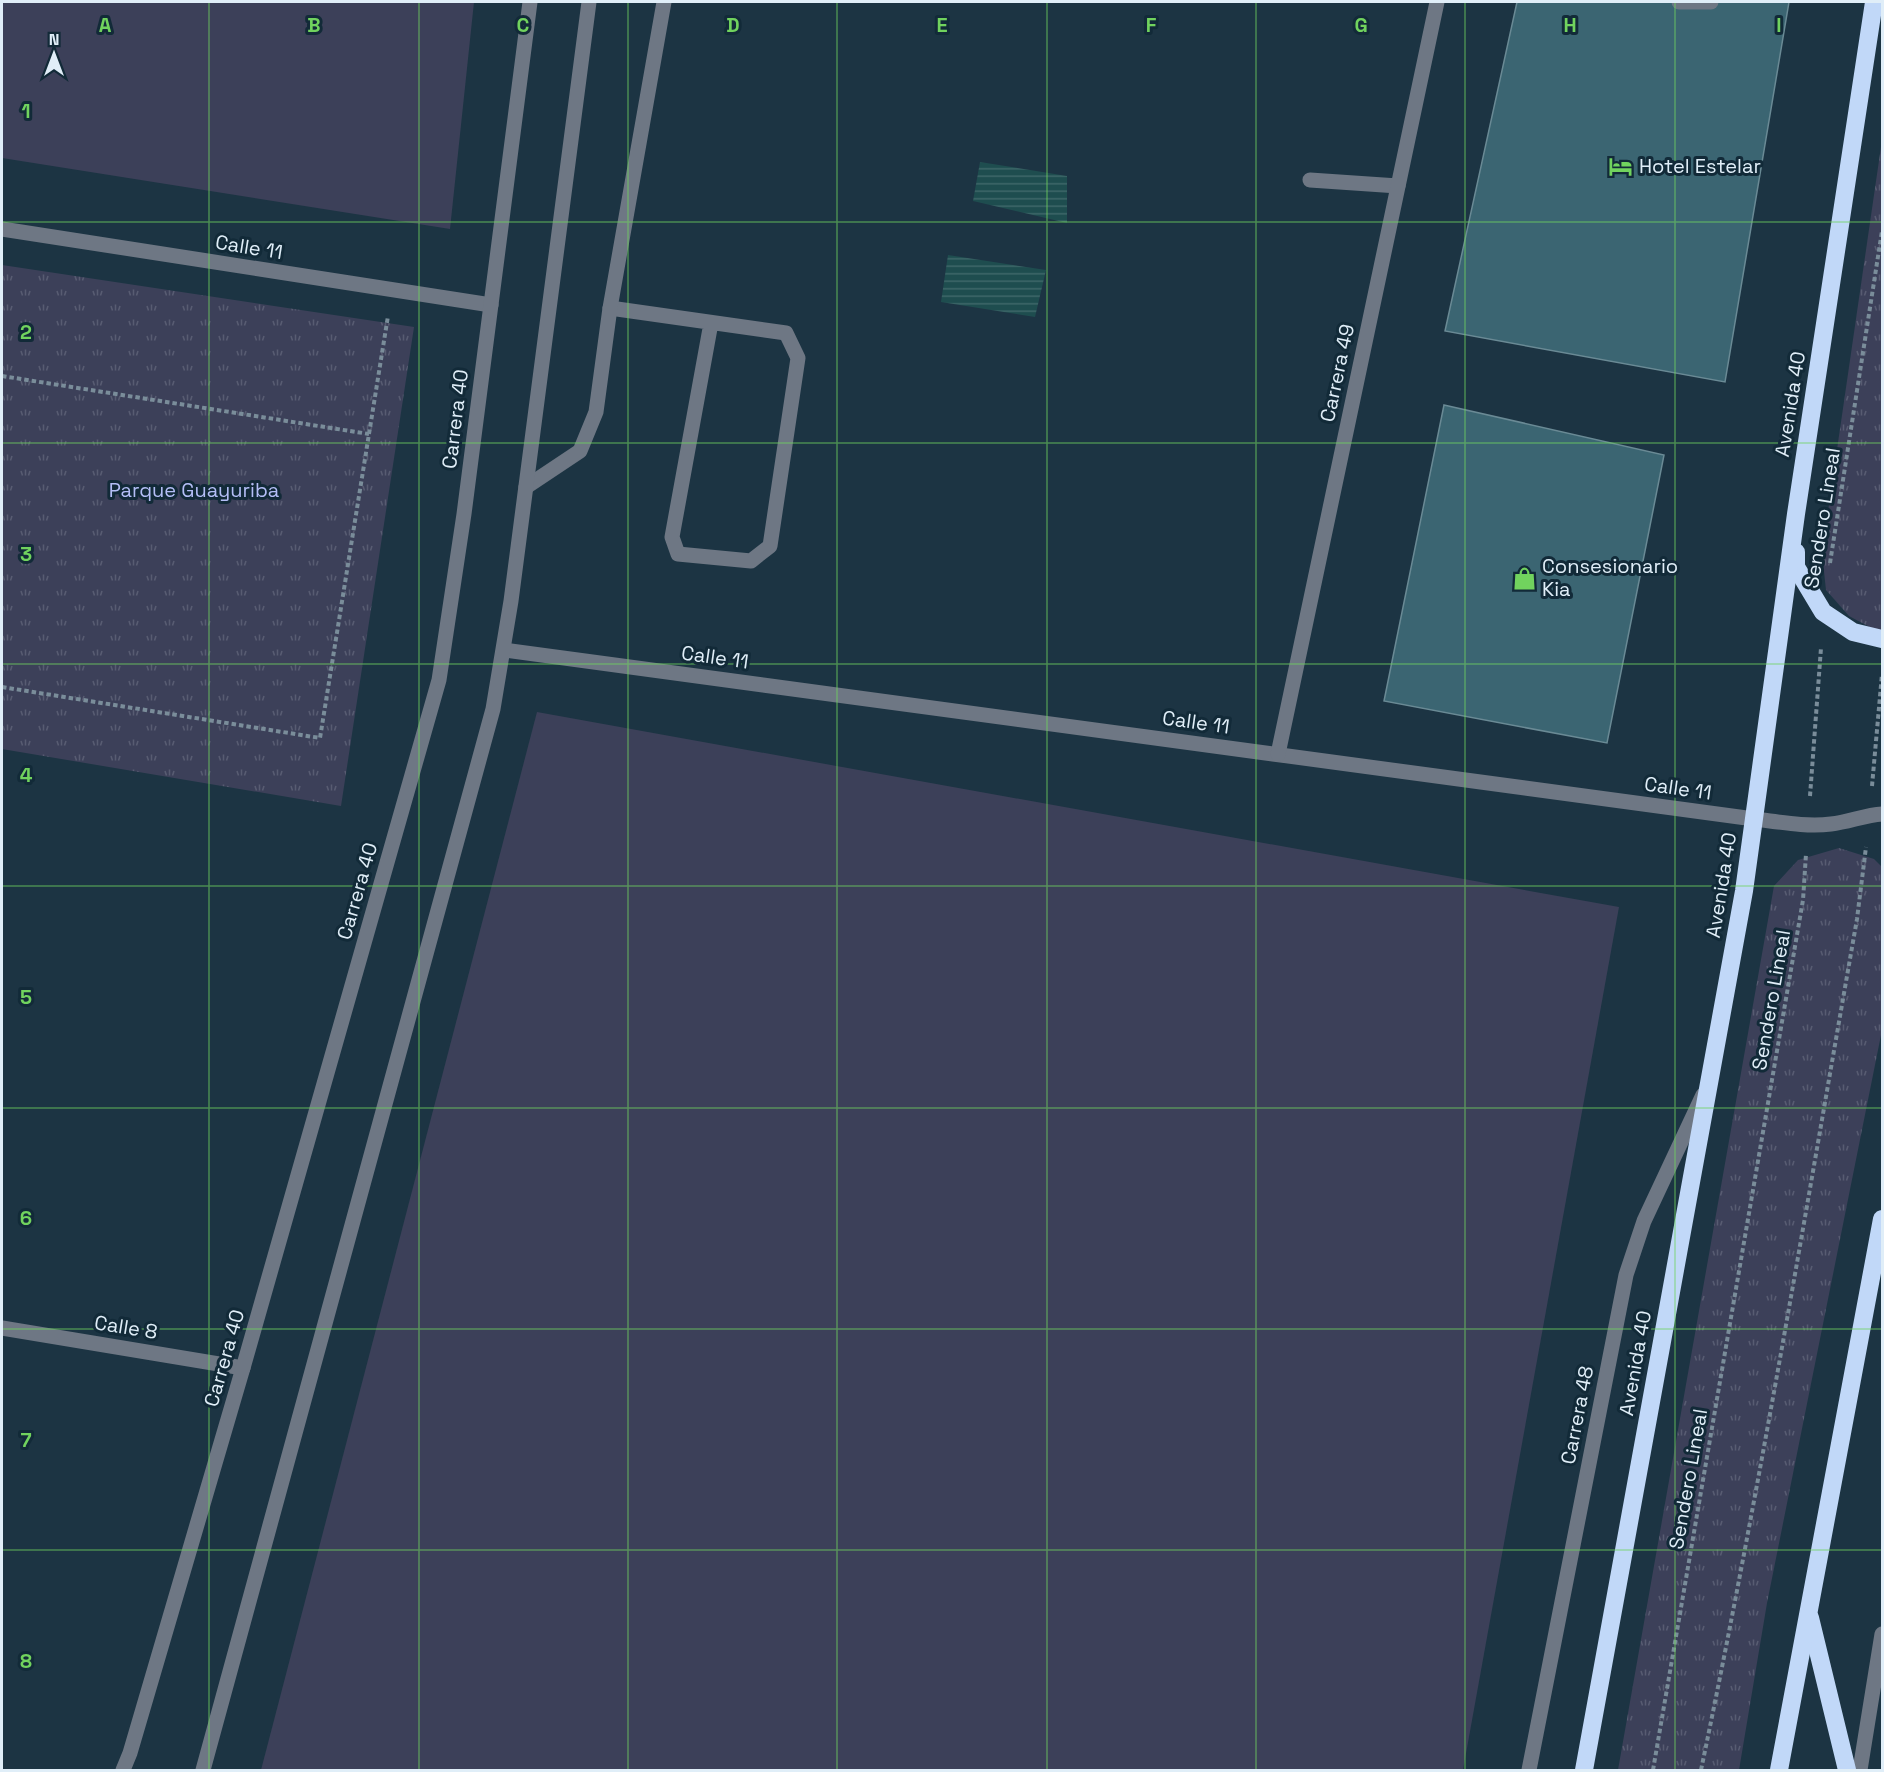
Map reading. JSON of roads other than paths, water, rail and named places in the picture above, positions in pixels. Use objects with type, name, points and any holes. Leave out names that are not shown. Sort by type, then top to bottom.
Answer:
[{"type":"highway","name":"Avenida 40","points":[[1584,1770],[1744,891],[1796,514],[1874,2]]},
{"type":"highway","points":[[1796,514],[1796,567],[1823,612],[1853,632],[1882,639]]},
{"type":"highway","points":[[1779,1770],[1882,1219]]},
{"type":"highway","points":[[1808,1610],[1847,1770]]},
{"type":"street","name":"Carrera 40","points":[[123,1770],[130,1753],[243,1368],[439,680],[464,514],[530,2]]},
{"type":"street","points":[[203,1770],[493,709],[504,650],[589,2]]},
{"type":"street","points":[[526,487],[580,451],[596,412],[610,308],[664,2]]},
{"type":"street","name":"Carrera 49","points":[[1278,754],[1437,2]]},
{"type":"street","points":[[1679,2],[1711,2]]},
{"type":"street","points":[[1310,180],[1398,186]]},
{"type":"street","name":"Calle 11","points":[[2,229],[491,305]]},
{"type":"street","points":[[610,308],[786,333],[798,358],[770,546],[752,561],[678,554],[672,537],[711,323]]},
{"type":"street","name":"Calle 11","points":[[504,650],[1754,819],[1809,825],[1840,822],[1876,814]]},
{"type":"street","name":"Carrera 48","points":[[1529,1770],[1626,1275],[1644,1221],[1709,1082]]},
{"type":"street","name":"Calle 8","points":[[2,1328],[243,1368]]},
{"type":"street","points":[[1860,1770],[1876,1716],[1882,1634]]},
{"type":"place","name":"Hotel Estelar","points":[[1621,166]]},
{"type":"place","name":"Consesionario Kia","points":[[1524,578]]},
{"type":"park label","name":"Parque Guayuriba","points":[[194,490]]}]
